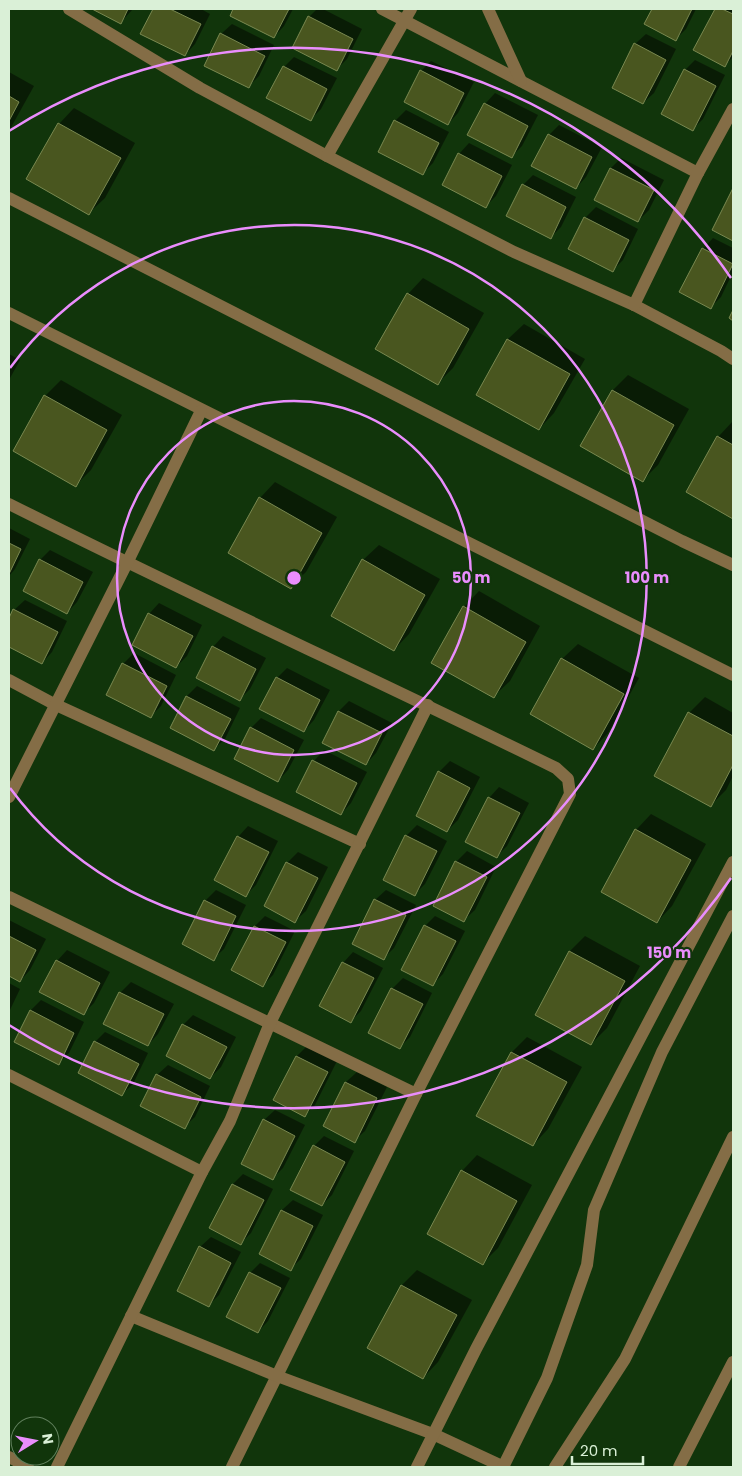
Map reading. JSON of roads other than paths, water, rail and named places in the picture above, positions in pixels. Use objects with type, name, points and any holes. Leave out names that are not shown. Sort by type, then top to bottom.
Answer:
[{"type":"street","points":[[69,9],[200,88],[327,156],[514,252],[634,305],[733,359]]},
{"type":"street","points":[[382,9],[409,15],[521,81],[698,173]]},
{"type":"street","points":[[488,9],[521,81]]},
{"type":"street","points":[[327,156],[409,15]]},
{"type":"street","points":[[634,305],[698,173],[733,109]]},
{"type":"street","points":[[9,198],[682,542],[733,565]]},
{"type":"street","points":[[9,314],[733,675]]},
{"type":"street","points":[[9,797],[201,411]]},
{"type":"street","points":[[9,504],[127,563],[428,705],[556,768],[568,779],[570,794],[416,1094],[232,1467]]},
{"type":"street","points":[[9,680],[54,704],[360,844]]},
{"type":"street","points":[[56,1467],[202,1172],[230,1121],[270,1023],[428,705]]},
{"type":"street","points":[[417,1467],[480,1340],[733,862]]},
{"type":"street","points":[[9,897],[416,1094]]},
{"type":"street","points":[[131,1316],[277,1376],[433,1434],[504,1467],[547,1378],[587,1266],[594,1210],[662,1052],[733,916]]},
{"type":"street","points":[[9,1076],[202,1172]]},
{"type":"street","points":[[555,1467],[625,1359],[733,1137]]},
{"type":"street","points":[[679,1467],[733,1362]]},
{"type":"street","points":[[9,1457],[28,1467]]}]
